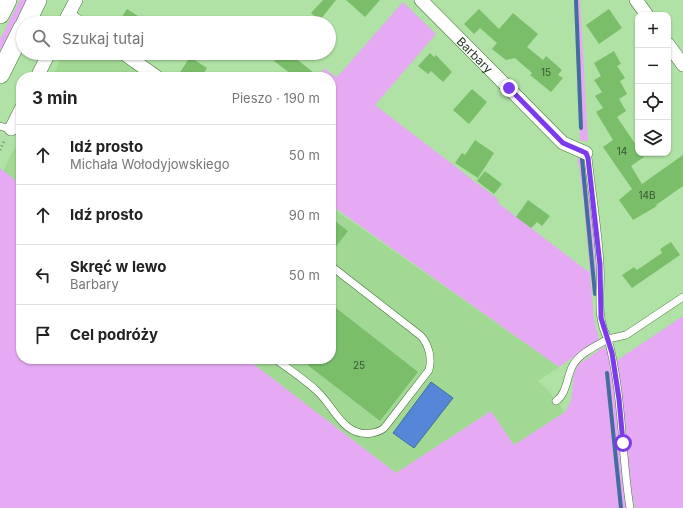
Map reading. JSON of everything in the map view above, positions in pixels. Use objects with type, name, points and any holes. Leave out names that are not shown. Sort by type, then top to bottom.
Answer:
[{"type":"main road","points":[[0,14],[7,0]]},
{"type":"main road","points":[[29,16],[37,0]]},
{"type":"main road","points":[[0,74],[16,42]]},
{"type":"street","points":[[68,16],[76,0]]},
{"type":"street","name":"Barbary","points":[[421,0],[563,143],[586,153]]},
{"type":"street","points":[[636,0],[645,12]]},
{"type":"street","points":[[671,48],[683,65]]},
{"type":"street","points":[[40,72],[46,60]]},
{"type":"street","points":[[133,60],[150,72]]},
{"type":"street","points":[[11,129],[16,119]]},
{"type":"lane","points":[[586,153],[588,158],[600,265],[601,318],[612,353],[619,399],[630,508]]},
{"type":"lane","points":[[282,364],[318,391],[344,424],[352,430],[367,434],[383,430],[429,370],[430,360],[428,347],[421,336],[336,270]]},
{"type":"lane","points":[[556,401],[560,398],[564,391],[574,364],[585,353],[608,339],[626,335],[683,297]]},
{"type":"shaded area","points":[[20,0],[28,0],[20,16],[16,16],[16,24],[0,55],[0,39]]},
{"type":"shaded area","points":[[574,0],[580,0],[588,142],[580,140]]},
{"type":"shaded area","points":[[403,2],[436,34],[375,105],[499,200],[497,202],[590,273],[584,205],[577,159],[583,158],[592,222],[596,273],[590,274],[594,319],[599,339],[559,367],[336,209],[336,77]]},
{"type":"shaded area","points":[[60,60],[121,60],[139,72],[54,72]]},
{"type":"shaded area","points":[[324,68],[329,72],[322,72]]},
{"type":"shaded area","points":[[16,147],[16,181],[3,172]]},
{"type":"shaded area","points":[[0,168],[16,181],[16,364],[254,364],[396,473],[491,411],[514,445],[565,412],[571,401],[574,374],[578,365],[603,347],[608,351],[612,372],[627,508],[0,508]]},
{"type":"shaded area","points":[[336,211],[559,367],[538,381],[548,390],[565,412],[514,445],[491,411],[396,473],[254,364],[336,364]]},
{"type":"shaded area","points":[[683,316],[683,508],[635,508],[629,478],[616,361]]},
{"type":"water","points":[[431,382],[453,398],[414,448],[393,433]]},
{"type":"building","points":[[323,0],[336,0],[323,16],[315,16],[311,13]]},
{"type":"building","points":[[346,0],[380,0],[365,17]]},
{"type":"building","points":[[127,9],[138,16],[122,16]]},
{"type":"building","points":[[479,9],[499,29],[513,13],[538,34],[527,47],[543,60],[546,56],[562,70],[558,75],[563,78],[551,92],[530,75],[532,73],[515,58],[506,60],[492,49],[497,43],[480,28],[474,34],[464,24]]},
{"type":"building","points":[[609,9],[622,28],[599,44],[586,25]]},
{"type":"building","points":[[614,51],[621,64],[617,66],[625,78],[620,81],[627,94],[619,99],[626,111],[617,117],[635,144],[635,156],[644,157],[631,166],[642,184],[683,155],[683,186],[656,205],[657,206],[633,220],[619,200],[632,189],[603,147],[613,140],[596,112],[603,108],[595,96],[602,92],[594,80],[601,76],[594,63]]},
{"type":"building","points":[[430,53],[434,57],[436,55],[452,72],[443,82],[431,71],[428,74],[418,66]]},
{"type":"building","points":[[188,60],[195,60],[207,68],[204,72],[180,72]]},
{"type":"building","points":[[298,60],[313,72],[288,72],[274,61]]},
{"type":"building","points":[[472,89],[487,102],[469,124],[453,110]]},
{"type":"building","points":[[475,140],[494,153],[478,178],[455,163],[462,153],[465,155]]},
{"type":"building","points":[[485,171],[502,184],[494,194],[477,181]]},
{"type":"building","points":[[528,200],[550,216],[542,226],[537,222],[531,228],[516,217]]},
{"type":"building","points":[[336,222],[348,231],[336,247]]},
{"type":"building","points":[[671,242],[680,255],[632,288],[622,275],[634,267],[637,270],[662,253],[660,249]]},
{"type":"building","points":[[336,308],[418,372],[380,421],[306,364],[336,364]]},
{"type":"waterway","points":[[576,0],[581,128]]},
{"type":"waterway","points":[[582,159],[595,294]]},
{"type":"waterway","points":[[607,373],[621,508]]},
{"type":"route","points":[[509,88],[563,143],[586,153],[588,158],[600,265],[601,318],[612,353],[619,399],[623,443]]}]
